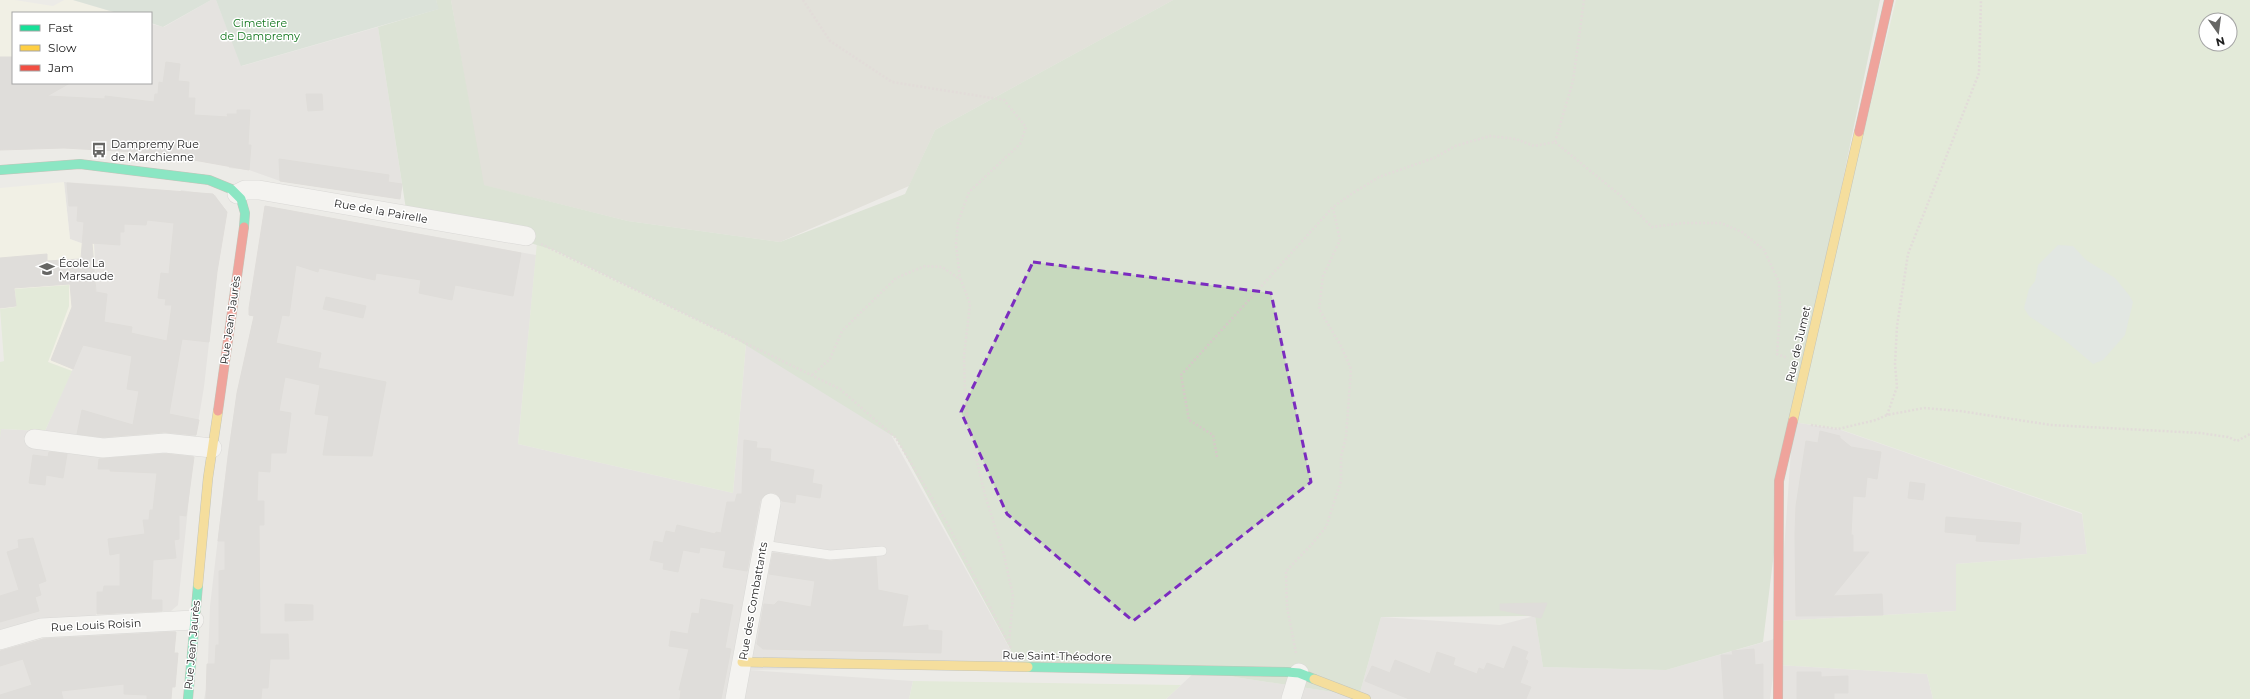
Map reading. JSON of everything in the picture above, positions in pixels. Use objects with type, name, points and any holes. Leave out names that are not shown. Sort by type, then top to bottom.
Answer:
[{"type":"street","name":"Rue de Jumet","points":[[1778,699],[1779,481],[1889,0]]},
{"type":"street","points":[[0,170],[66,165],[94,166],[209,180],[224,184],[237,194]]},
{"type":"street","name":"Rue de la Pairelle","points":[[237,194],[246,190],[258,190],[526,236]]},
{"type":"street","name":"Rue Jean Jaurès","points":[[188,699],[194,620],[212,448],[245,222],[244,205],[237,194]]},
{"type":"street","points":[[34,438],[103,448],[165,443],[212,448]]},
{"type":"street","name":"Rue des Combattants","points":[[735,699],[771,503]]},
{"type":"street","name":"Rue Louis Roisin","points":[[0,640],[41,628],[194,620]]},
{"type":"street","name":"Rue Saint-Théodore","points":[[742,662],[1293,673],[1366,699]]},
{"type":"street","points":[[1291,699],[1293,673]]},
{"type":"lane","points":[[763,544],[830,555],[882,551]]},
{"type":"path","points":[[526,236],[840,389],[896,438],[947,523],[1009,645],[1013,596],[1004,555],[985,495],[968,423],[964,393],[964,356],[970,304],[960,280],[956,244],[958,222],[969,192],[1020,144],[1026,127],[1004,100],[892,82],[830,41],[802,0]]},
{"type":"path","points":[[1555,142],[1573,81],[1584,0]]},
{"type":"path","points":[[1888,415],[1897,387],[1895,364],[1897,326],[1908,254],[1979,73],[1981,0]]},
{"type":"path","points":[[1217,457],[1212,435],[1189,420],[1181,376],[1333,207],[1379,177],[1434,158],[1455,146],[1490,136],[1516,139],[1534,146],[1555,142]]},
{"type":"path","points":[[1555,142],[1620,196],[1652,227],[1683,223],[1721,223],[1742,232],[1764,250],[1779,282],[1780,311],[1777,354],[1806,366]]},
{"type":"path","points":[[1293,673],[1296,654],[1287,607],[1286,571],[1326,527],[1341,481],[1341,457],[1346,437],[1351,369],[1341,346],[1319,309],[1323,276],[1340,240],[1333,207]]},
{"type":"path","points":[[812,375],[830,359],[842,331],[896,278],[925,266],[942,267],[960,280]]},
{"type":"path","points":[[1793,422],[1838,429],[1876,420],[1888,415],[1924,408],[1960,411],[2051,425],[2200,433],[2228,437],[2237,441],[2250,434]]},
{"type":"highlighted area","points":[[1033,262],[1271,293],[1311,482],[1133,621],[1007,514],[961,412]]},
{"type":"shaded area","points":[[0,0],[15,0],[53,6],[64,0],[73,0],[114,12],[12,12],[12,84],[0,97]]},
{"type":"shaded area","points":[[211,0],[216,0],[242,66],[378,27],[402,184],[400,199],[280,181],[249,170],[229,168],[229,166],[172,156],[128,151],[0,97],[65,84],[152,84],[152,24],[164,27]]},
{"type":"shaded area","points":[[451,0],[1173,0],[935,130],[909,186],[780,242],[628,221],[483,185]]},
{"type":"shaded area","points":[[64,182],[123,186],[180,193],[181,190],[215,195],[227,212],[217,272],[204,387],[195,441],[148,434],[147,439],[194,450],[178,605],[171,611],[97,611],[96,616],[0,635],[0,429],[45,431],[97,312],[94,244],[81,243],[70,239]]},
{"type":"shaded area","name":"École La Marsaude","points":[[64,182],[70,239],[81,243],[94,244],[97,312],[72,371],[48,362],[69,306],[15,290],[17,307],[0,309],[0,188]]},
{"type":"shaded area","points":[[265,206],[536,255],[518,444],[733,493],[746,344],[890,433],[1020,667],[748,670],[913,681],[909,699],[204,699],[207,685],[210,606],[228,452],[237,393],[254,316],[249,315]]},
{"type":"shaded area","points":[[2058,245],[2073,246],[2086,260],[2115,278],[2133,302],[2125,335],[2103,360],[2093,364],[2067,342],[2029,316],[2024,308],[2029,289],[2035,281],[2038,265]]},
{"type":"shaded area","points":[[1793,422],[1838,429],[2082,514],[2087,554],[1956,564],[1956,611],[1779,621]]},
{"type":"shaded area","points":[[1535,616],[1543,667],[1666,670],[1778,638],[1770,699],[1166,699],[1196,671],[1359,696],[1381,617],[1500,625]]},
{"type":"shaded area","points":[[171,628],[176,632],[174,653],[178,653],[175,687],[172,687],[171,699],[0,699],[0,651],[42,639],[46,634]]},
{"type":"shaded area","points":[[1778,665],[1927,674],[1933,699],[1778,699]]},
{"type":"green space","name":"Cimetière de Dampremy","points":[[73,0],[211,0],[163,27],[152,23],[152,12],[114,12]]},
{"type":"green space","name":"Cimetière de Dampremy","points":[[216,0],[436,0],[439,9],[241,66]]},
{"type":"green space","points":[[436,0],[451,0],[484,185],[628,221],[780,242],[905,194],[935,130],[1173,0],[1880,0],[1786,455],[1763,642],[1666,670],[1543,667],[1535,616],[1381,617],[1359,696],[1196,671],[1020,667],[896,438],[736,339],[554,250],[482,229],[407,216],[378,27],[438,9]]},
{"type":"green space","points":[[1896,0],[2250,0],[2250,699],[1933,699],[1927,674],[1778,665],[1778,621],[1956,611],[1956,564],[2087,554],[2082,513],[1839,429],[1793,422]]},
{"type":"green space","points":[[537,242],[746,344],[733,493],[518,444]]},
{"type":"green space","points":[[69,285],[69,306],[48,362],[72,371],[45,431],[1,429],[0,439],[0,362],[4,361],[0,309],[16,307],[15,289]]},
{"type":"green space","points":[[913,681],[1181,685],[1166,699],[909,699]]},
{"type":"building","points":[[0,57],[12,57],[12,84],[68,84],[47,96],[105,99],[105,96],[154,102],[155,94],[158,94],[159,82],[163,83],[166,62],[180,64],[178,81],[189,82],[188,98],[195,98],[194,115],[228,117],[227,114],[237,114],[237,110],[250,110],[248,145],[251,145],[249,170],[155,153],[64,148],[0,150]]},
{"type":"building","points":[[306,94],[322,94],[323,110],[308,111]]},
{"type":"building","points":[[279,159],[389,175],[388,182],[402,184],[400,199],[280,181]]},
{"type":"building","points":[[67,183],[213,194],[227,212],[217,272],[209,342],[182,339],[169,414],[199,420],[196,435],[164,432],[103,437],[77,434],[82,410],[133,425],[139,391],[127,389],[132,356],[83,345],[73,369],[51,360],[72,307],[70,284],[14,288],[16,306],[0,308],[0,258],[47,254],[47,261],[81,259],[84,222],[77,221],[78,206],[69,206]],"holes":[[[147,220],[174,223],[169,274],[161,273],[158,298],[166,299],[165,305],[172,305],[167,341],[131,333],[132,327],[104,322],[107,294],[96,292],[92,243],[120,245],[120,232],[124,232],[124,224],[146,225]]]},
{"type":"building","points":[[265,206],[521,253],[513,296],[455,285],[452,300],[419,293],[421,280],[376,273],[375,280],[319,268],[318,272],[296,265],[289,316],[282,315],[276,343],[321,353],[318,368],[386,382],[372,456],[323,455],[329,416],[315,414],[320,385],[285,377],[279,411],[291,413],[286,453],[271,453],[270,472],[258,471],[257,501],[264,501],[264,525],[259,525],[260,634],[288,634],[289,659],[270,659],[268,688],[262,688],[261,699],[206,699],[207,664],[215,664],[216,645],[219,645],[219,571],[225,570],[225,541],[218,541],[237,393],[254,316],[249,315],[249,308]]},
{"type":"building","points":[[326,297],[366,306],[363,318],[323,309]]},
{"type":"building","points":[[1820,431],[1840,436],[1840,438],[1851,447],[1881,452],[1877,479],[1867,477],[1865,497],[1853,496],[1851,535],[1853,535],[1853,552],[1869,552],[1833,596],[1882,594],[1883,615],[1796,616],[1796,506],[1806,441],[1818,443]]},
{"type":"building","points":[[744,440],[757,442],[756,448],[771,449],[770,461],[814,470],[812,483],[822,485],[820,498],[796,494],[795,503],[782,501],[778,495],[773,492],[763,496],[760,501],[747,571],[723,567],[726,551],[700,547],[699,553],[683,550],[678,572],[663,569],[664,563],[650,560],[654,541],[663,543],[666,531],[675,533],[677,525],[715,534],[716,532],[721,533],[727,502],[735,502],[737,494],[742,494]]},
{"type":"building","points":[[49,452],[67,454],[63,478],[46,475],[45,485],[29,483],[33,455],[48,457]]},
{"type":"building","points":[[165,454],[194,457],[186,516],[179,515],[179,539],[174,540],[176,558],[153,560],[151,600],[162,600],[162,611],[97,614],[97,592],[103,592],[104,586],[120,586],[120,553],[110,555],[108,539],[145,534],[143,520],[149,520],[150,510],[153,510],[157,473],[98,469],[99,459]]},
{"type":"building","points":[[1910,482],[1925,484],[1923,500],[1908,498]]},
{"type":"building","points":[[1946,517],[2021,523],[2019,544],[1976,541],[1977,535],[1945,532]]},
{"type":"building","points":[[33,538],[46,581],[38,584],[41,595],[35,597],[39,611],[0,622],[0,596],[19,590],[7,552],[19,548],[18,540]]},
{"type":"building","points":[[773,553],[831,561],[876,557],[878,590],[908,596],[902,627],[928,625],[928,630],[942,631],[941,653],[763,649],[757,644],[764,604],[774,605],[778,601],[811,607],[815,581],[769,574]]},
{"type":"building","points":[[701,599],[733,605],[725,648],[731,649],[721,699],[680,699],[681,690],[679,690],[689,649],[669,646],[671,631],[688,634],[692,613],[699,614]]},
{"type":"building","points":[[1547,603],[1541,618],[1500,610],[1500,604]]},
{"type":"building","points":[[285,604],[313,605],[313,620],[285,621]]},
{"type":"building","points":[[176,632],[174,653],[178,653],[175,687],[172,687],[171,699],[147,699],[147,695],[124,694],[124,684],[61,691],[63,699],[0,699],[0,695],[32,685],[23,659],[0,666],[0,651],[43,639]]},
{"type":"building","points":[[1513,646],[1528,652],[1525,659],[1528,661],[1520,683],[1531,687],[1526,699],[1409,699],[1365,681],[1372,666],[1390,673],[1395,660],[1430,674],[1437,652],[1455,658],[1453,665],[1477,674],[1479,668],[1484,670],[1487,663],[1504,669]]},
{"type":"building","points":[[1754,649],[1755,665],[1763,664],[1763,699],[1724,699],[1721,655],[1733,655],[1732,651]]},
{"type":"building","points":[[1797,672],[1821,672],[1821,677],[1848,676],[1848,693],[1834,693],[1834,699],[1797,699]]},
{"type":"traffic: fast","points":[[0,170],[80,164],[209,180],[231,189],[241,199],[245,213],[244,227]]},
{"type":"traffic: fast","points":[[188,699],[198,585]]},
{"type":"traffic: fast","points":[[1028,667],[1287,672],[1299,673],[1314,679]]},
{"type":"traffic: slow","points":[[1793,421],[1859,132]]},
{"type":"traffic: slow","points":[[198,585],[208,478],[218,411]]},
{"type":"traffic: slow","points":[[742,662],[1028,667]]},
{"type":"traffic: slow","points":[[1314,679],[1366,699]]},
{"type":"traffic: jam","points":[[1859,132],[1889,0]]},
{"type":"traffic: jam","points":[[218,411],[244,227]]},
{"type":"traffic: jam","points":[[1778,699],[1779,481],[1793,421]]},
{"type":"place","name":"Dampremy Rue de Marchienne","points":[[99,150]]},
{"type":"place","name":"École La Marsaude","points":[[47,269]]}]
